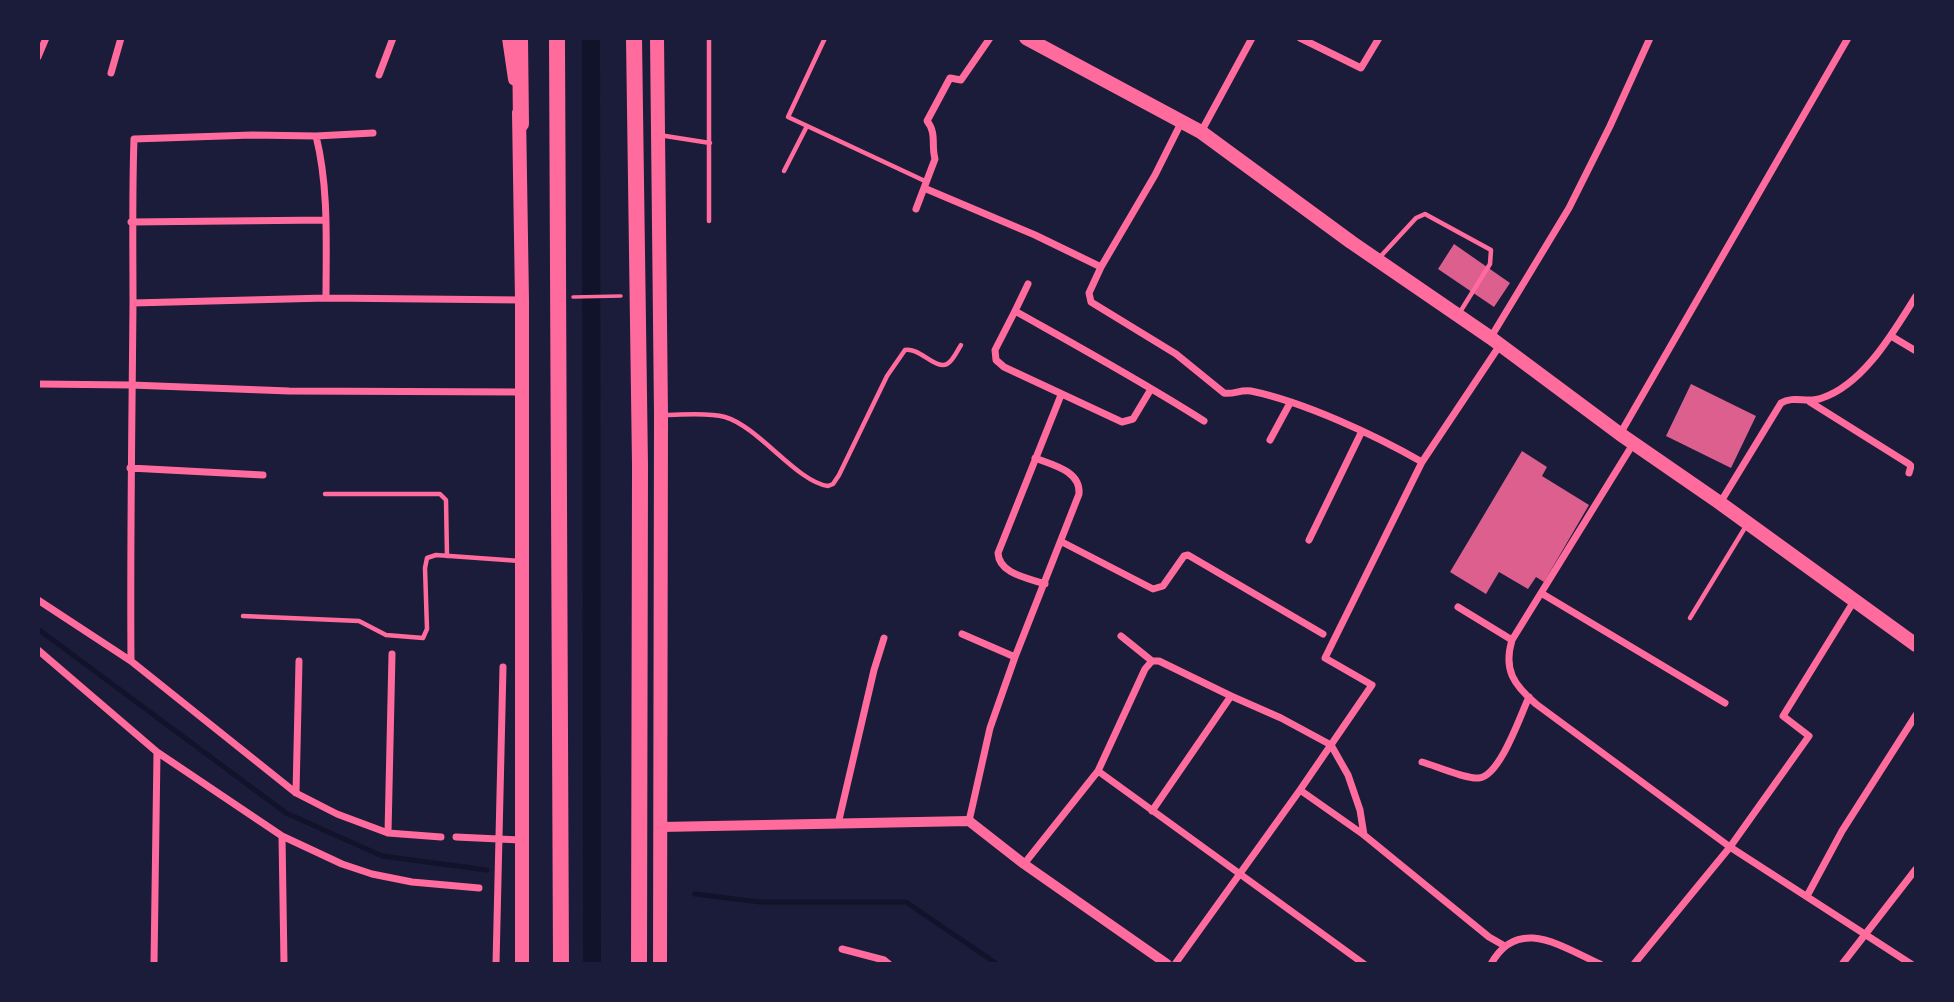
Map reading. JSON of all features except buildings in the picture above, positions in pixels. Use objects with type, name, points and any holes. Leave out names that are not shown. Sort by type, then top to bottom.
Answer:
[{"type":"highway","points":[[520,38],[521,124]]},
{"type":"highway","points":[[557,38],[561,964]]},
{"type":"highway","points":[[634,38],[640,465],[639,964]]},
{"type":"main road","points":[[509,38],[521,124],[522,964]]},
{"type":"main road","points":[[657,38],[661,415],[660,964]]},
{"type":"main road","points":[[1026,38],[1201,132],[1377,261],[1458,314],[1620,435],[1720,503],[1916,645]]},
{"type":"street","points":[[38,57],[46,38]]},
{"type":"street","points":[[111,73],[121,38]]},
{"type":"street","points":[[379,75],[393,38]]},
{"type":"street","points":[[916,209],[935,159],[934,134],[927,121],[950,78],[961,80],[990,38]]},
{"type":"street","points":[[1201,132],[1252,38]]},
{"type":"street","points":[[1300,38],[1362,68],[1379,38]]},
{"type":"street","points":[[1175,964],[1372,685],[1325,658],[1422,462],[1495,342],[1569,208],[1650,38]]},
{"type":"street","points":[[1620,435],[1848,38]]},
{"type":"street","points":[[1182,121],[1155,175],[1101,267],[1089,293],[1091,302],[1176,354],[1224,393],[1247,390],[1290,403],[1362,431],[1422,462]]},
{"type":"street","points":[[131,661],[131,222],[134,139],[373,133]]},
{"type":"street","points":[[316,135],[322,159],[326,220],[326,298]]},
{"type":"street","points":[[925,185],[1101,267]]},
{"type":"street","points":[[131,222],[326,220]]},
{"type":"street","points":[[1028,284],[995,349],[996,360],[1021,376],[1126,422],[1133,419],[1151,389]]},
{"type":"street","points":[[1810,402],[1834,394],[1846,385],[1891,336],[1916,296]]},
{"type":"street","points":[[133,303],[326,298],[522,300]]},
{"type":"street","points":[[1016,311],[1204,421]]},
{"type":"street","points":[[1891,336],[1916,351]]},
{"type":"street","points":[[38,384],[289,391],[520,392]]},
{"type":"street","points":[[1045,584],[1008,570],[998,558],[998,553],[1061,395]]},
{"type":"street","points":[[1720,503],[1781,403],[1792,399],[1810,402],[1909,464],[1912,466],[1909,473]]},
{"type":"street","points":[[1270,440],[1290,403]]},
{"type":"street","points":[[1309,540],[1362,431]]},
{"type":"street","points":[[1633,444],[1512,640],[1508,664],[1521,691],[1730,847],[1911,964]]},
{"type":"street","points":[[969,821],[984,754],[1015,657],[1079,494],[1079,484],[1068,472],[1035,458]]},
{"type":"street","points":[[130,468],[263,475]]},
{"type":"street","points":[[1062,542],[1153,589],[1163,586],[1184,556],[1192,556],[1323,634]]},
{"type":"street","points":[[1541,593],[1725,704]]},
{"type":"street","points":[[38,600],[131,661],[296,793],[337,814],[388,832],[441,837]]},
{"type":"street","points":[[1634,964],[1730,847],[1809,736],[1783,716],[1854,601]]},
{"type":"street","points":[[1458,607],[1512,640]]},
{"type":"street","points":[[962,634],[1015,657]]},
{"type":"street","points":[[1121,636],[1152,661],[1159,661],[1281,718],[1331,745],[1348,775],[1360,810],[1364,835]]},
{"type":"street","points":[[838,824],[884,638]]},
{"type":"street","points":[[38,650],[158,752],[282,836],[342,864],[372,874],[412,882],[479,888]]},
{"type":"street","points":[[388,832],[392,654]]},
{"type":"street","points":[[296,793],[299,661]]},
{"type":"street","points":[[1024,864],[1098,771],[1145,669],[1152,661]]},
{"type":"street","points":[[496,964],[503,667]]},
{"type":"street","points":[[1153,811],[1231,696]]},
{"type":"street","points":[[1422,762],[1475,778],[1486,776],[1499,763],[1529,697]]},
{"type":"street","points":[[1807,896],[1842,831],[1916,715]]},
{"type":"street","points":[[154,964],[158,752]]},
{"type":"street","points":[[1098,771],[1364,964]]},
{"type":"street","points":[[1300,790],[1364,835],[1489,937],[1503,945]]},
{"type":"street","points":[[661,827],[969,821],[1024,864],[1167,964]]},
{"type":"street","points":[[282,836],[284,964]]},
{"type":"street","points":[[456,837],[520,840]]},
{"type":"street","points":[[1843,963],[1916,869]]},
{"type":"street","points":[[1491,964],[1503,945],[1527,936],[1553,943],[1600,964]]},
{"type":"street","points":[[842,949],[884,960],[889,964]]},
{"type":"lane","points":[[709,38],[709,221]]},
{"type":"lane","points":[[825,38],[788,117],[925,185]]},
{"type":"lane","points":[[784,171],[807,126]]},
{"type":"lane","points":[[657,135],[710,143]]},
{"type":"lane","points":[[1377,261],[1416,218],[1425,214],[1491,250],[1490,264],[1458,314]]},
{"type":"lane","points":[[661,415],[724,417],[740,424],[813,481],[828,486],[833,484],[839,475],[887,376],[905,349],[914,349],[941,366],[950,361],[961,345]]},
{"type":"lane","points":[[325,494],[440,494],[446,500],[447,556]]},
{"type":"lane","points":[[1690,618],[1748,523]]},
{"type":"lane","points":[[243,616],[359,621],[386,635],[423,638],[428,629],[425,562],[431,556],[522,561]]},
{"type":"path","points":[[571,297],[625,296]]},
{"type":"waterway","points":[[591,38],[592,964]]},
{"type":"waterway","points":[[38,629],[286,813],[382,856],[487,870]]},
{"type":"waterway","points":[[695,894],[760,902],[906,902],[997,964]]}]
